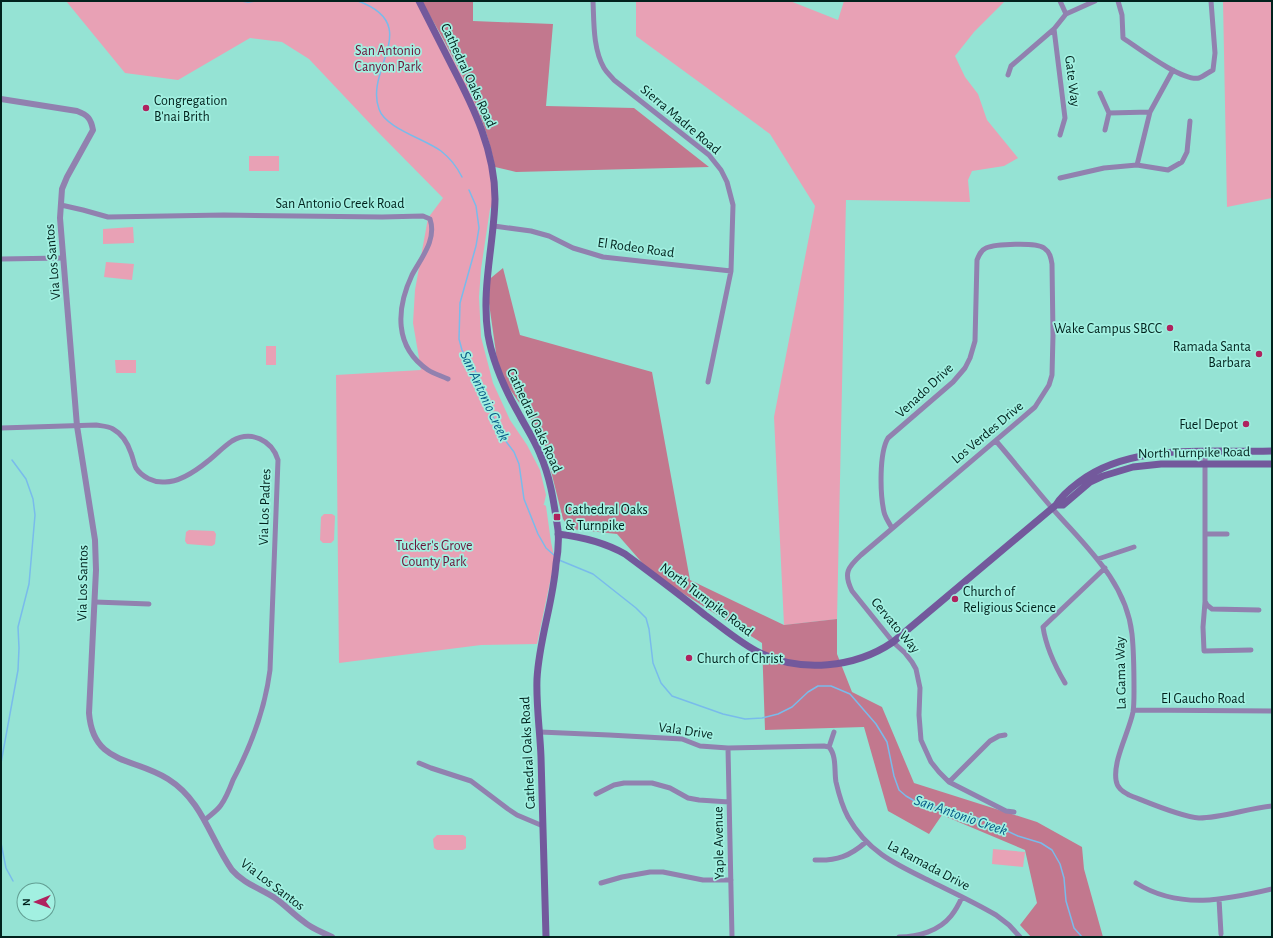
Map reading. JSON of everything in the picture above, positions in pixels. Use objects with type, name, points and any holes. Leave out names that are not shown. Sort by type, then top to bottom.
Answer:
[{"type":"main road","name":"Cathedral Oaks Road","points":[[419,1],[468,96],[479,120],[487,144],[492,167],[495,196],[494,226],[486,282],[488,333],[492,353],[501,379],[540,452],[548,473],[558,534],[555,574],[540,649],[537,697],[540,732],[546,937]]},
{"type":"main road","name":"North Turnpike Road","points":[[558,534],[587,538],[611,546],[625,554],[739,640],[761,653],[778,660],[808,665],[832,664],[862,658],[885,648],[1054,507],[1059,500],[1074,486],[1087,476],[1115,462],[1146,455],[1205,452],[1272,452]]},
{"type":"main road","name":"North Turnpike Road","points":[[1054,507],[1063,505],[1090,482],[1117,471],[1133,467],[1148,465],[1272,464]]},
{"type":"street","name":"Sierra Madre Road","points":[[593,1],[594,31],[604,68],[614,80],[709,155],[721,170],[727,182],[733,205],[731,271],[708,382]]},
{"type":"street","points":[[1060,1],[1066,14]]},
{"type":"street","points":[[1008,76],[1012,66],[1054,29],[1066,14],[1095,1]]},
{"type":"street","points":[[1118,1],[1122,15],[1123,38],[1172,70],[1187,77],[1199,78],[1213,70],[1215,53],[1211,1]]},
{"type":"street","name":"Gate Way","points":[[1054,29],[1065,118],[1060,135]]},
{"type":"street","points":[[1138,165],[1150,112],[1172,70]]},
{"type":"street","points":[[1100,93],[1109,113],[1105,130]]},
{"type":"street","name":"Via Los Santos","points":[[1,100],[77,111],[86,114],[93,130],[66,177],[62,190],[60,218],[77,426],[95,540],[95,602],[89,712],[90,724],[94,736],[109,754],[145,767],[170,780],[182,789],[205,820],[223,856],[234,871],[246,882],[283,904],[317,931],[332,937]]},
{"type":"street","points":[[1109,113],[1150,112]]},
{"type":"street","points":[[1060,178],[1104,168],[1138,165],[1168,170],[1182,162],[1187,152],[1190,121]]},
{"type":"street","name":"San Antonio Creek Road","points":[[61,205],[108,217],[224,215],[423,216],[430,219],[429,244],[406,288],[400,314],[401,324],[407,347],[415,360],[429,371],[448,379]]},
{"type":"street","name":"El Rodeo Road","points":[[494,226],[531,231],[549,236],[574,248],[604,257],[731,271]]},
{"type":"street","name":"Venado Drive","points":[[892,528],[884,513],[881,492],[882,456],[884,444],[888,438],[953,382],[965,368],[970,358],[975,341],[977,260],[981,252],[986,248],[995,245],[1032,245],[1045,249],[1050,254],[1052,264]]},
{"type":"street","points":[[1,259],[63,258]]},
{"type":"street","name":"Los Verdes Drive","points":[[847,574],[850,566],[892,528],[1035,407],[1049,385],[1052,375],[1052,264]]},
{"type":"street","name":"Via Los Padres","points":[[1,428],[105,426],[113,429],[128,445],[137,469],[154,481],[165,482],[175,480],[204,464],[233,440],[244,437],[255,438],[264,441],[271,446],[275,452],[278,460],[270,670],[268,688],[264,706],[247,751],[235,777],[221,805],[205,820]]},
{"type":"street","name":"La Gama Way","points":[[996,441],[1098,559],[1118,587],[1126,608],[1132,634],[1134,710],[1130,727],[1117,762],[1117,786],[1122,791],[1186,816],[1197,818],[1257,807],[1272,806]]},
{"type":"street","points":[[1205,452],[1204,651],[1251,650]]},
{"type":"street","points":[[1205,534],[1228,534]]},
{"type":"street","points":[[1098,559],[1134,547]]},
{"type":"street","points":[[1065,683],[1054,664],[1043,627],[1105,568]]},
{"type":"street","name":"Cervato Way","points":[[847,574],[847,583],[852,591],[893,642],[906,653],[916,670],[920,688],[919,715],[921,740],[931,762],[938,772],[949,782],[1006,812],[1014,812]]},
{"type":"street","points":[[1205,601],[1212,609],[1259,610]]},
{"type":"street","points":[[95,602],[150,604]]},
{"type":"street","name":"El Gaucho Road","points":[[1134,710],[1272,711]]},
{"type":"street","name":"Vala Drive","points":[[540,732],[682,739],[700,746],[728,748],[824,746],[829,748]]},
{"type":"street","points":[[829,748],[834,732]]},
{"type":"street","points":[[949,782],[990,741],[999,736],[1005,735]]},
{"type":"street","name":"Yaple Avenue","points":[[728,748],[732,937]]},
{"type":"street","name":"La Ramada Drive","points":[[829,748],[834,754],[836,780],[840,799],[853,824],[866,842],[891,862],[962,897],[1002,919],[1020,937]]},
{"type":"street","points":[[419,763],[472,781],[512,812],[543,826]]},
{"type":"street","points":[[596,794],[614,785],[628,783],[652,783],[670,788],[688,798],[729,802]]},
{"type":"street","points":[[815,860],[838,859],[850,854],[866,842]]},
{"type":"street","points":[[601,882],[650,872],[663,872],[703,880],[731,880]]},
{"type":"street","points":[[1136,884],[1146,890],[1165,897],[1180,900],[1219,899],[1249,895],[1272,889]]},
{"type":"street","points":[[899,937],[920,935],[936,928],[950,917],[962,897]]},
{"type":"street","points":[[1219,899],[1221,934]]},
{"type":"green space","points":[[66,1],[422,1],[472,94],[492,153],[497,195],[490,209],[481,269],[479,297],[481,337],[493,383],[510,420],[527,445],[540,470],[546,495],[543,504],[546,506],[554,563],[537,644],[481,645],[339,663],[336,375],[421,370],[413,323],[415,290],[428,218],[443,198],[309,59],[282,42],[250,38],[178,80],[125,73]]},
{"type":"green space","points":[[636,1],[790,1],[838,20],[844,1],[1005,1],[974,32],[955,56],[965,77],[978,94],[987,120],[1018,158],[1004,166],[972,171],[968,180],[970,202],[846,200],[837,619],[784,625],[774,417],[815,206],[770,134],[636,36]]},
{"type":"green space","points":[[1223,1],[1272,1],[1272,198],[1227,207]]},
{"type":"green space","points":[[249,156],[279,156],[279,171],[249,171]]},
{"type":"green space","points":[[133,227],[134,243],[103,244],[103,229]]},
{"type":"green space","points":[[106,262],[134,264],[132,280],[104,277]]},
{"type":"green space","points":[[266,346],[276,346],[276,365],[266,365]]},
{"type":"green space","points":[[115,360],[136,360],[136,373],[116,373]]},
{"type":"green space","points":[[324,514],[332,514],[335,516],[334,540],[331,543],[323,543],[320,540],[321,517]]},
{"type":"green space","points":[[189,530],[214,531],[216,534],[215,544],[212,546],[187,544],[185,541],[186,532]]},
{"type":"green space","points":[[437,835],[463,835],[466,837],[466,848],[463,850],[437,850],[434,848],[433,839]]},
{"type":"green space","points":[[993,849],[1025,852],[1023,867],[992,864]]},
{"type":"shaded area","points":[[422,1],[473,1],[473,21],[553,24],[546,106],[634,108],[709,167],[516,172],[495,167],[490,145],[475,102],[455,61]]},
{"type":"shaded area","points":[[503,268],[520,335],[652,372],[690,580],[784,625],[837,619],[837,654],[852,692],[882,707],[914,783],[1037,822],[1082,847],[1084,869],[1103,937],[1031,937],[1020,925],[1037,903],[1025,850],[942,815],[929,834],[888,811],[864,727],[765,730],[762,643],[652,574],[617,534],[570,529],[563,519],[542,435],[499,374],[486,282]]},
{"type":"waterway","name":"San Antonio Creek","points":[[241,1],[257,1]]},
{"type":"waterway","name":"San Antonio Creek","points":[[358,1],[377,11],[387,22],[390,35],[388,49],[376,94],[379,109],[383,116],[389,122],[406,133],[441,151],[453,163],[462,177]]},
{"type":"waterway","name":"San Antonio Creek","points":[[469,190],[476,206],[479,228],[476,246],[460,303],[459,339],[462,350],[475,370],[499,432],[514,452],[519,464],[524,499],[538,534],[546,548],[555,556]]},
{"type":"waterway","points":[[1,763],[18,670],[18,627],[29,584],[35,515],[33,499],[26,479],[12,460]]},
{"type":"waterway","name":"San Antonio Creek","points":[[559,560],[593,574],[636,608],[646,618],[649,629],[653,663],[661,683],[672,696],[723,714],[745,719],[762,718],[778,714],[792,707],[808,692],[818,686],[831,686],[850,694],[876,724],[887,742],[894,776],[899,790],[906,796],[918,803],[947,809],[984,820],[1018,836],[1041,843],[1052,850],[1060,864],[1064,878],[1066,901],[1074,928],[1082,937]]},
{"type":"waterway","points":[[1,843],[6,868],[13,881]]},
{"type":"place","name":"Congregation B'nai Brith","points":[[146,108]]},
{"type":"place","name":"Wake Campus SBCC","points":[[1170,328]]},
{"type":"place","name":"Ramada Santa Barbara","points":[[1259,354]]},
{"type":"place","name":"Fuel Depot","points":[[1246,424]]},
{"type":"place","name":"Cathedral Oaks & Turnpike","points":[[557,517]]},
{"type":"place","name":"Church of Religious Science","points":[[955,599]]},
{"type":"place","name":"Church of Christ","points":[[689,658]]},
{"type":"park label","name":"San Antonio Canyon Park","points":[[388,58]]},
{"type":"park label","name":"Tucker's Grove County Park","points":[[434,554]]}]
